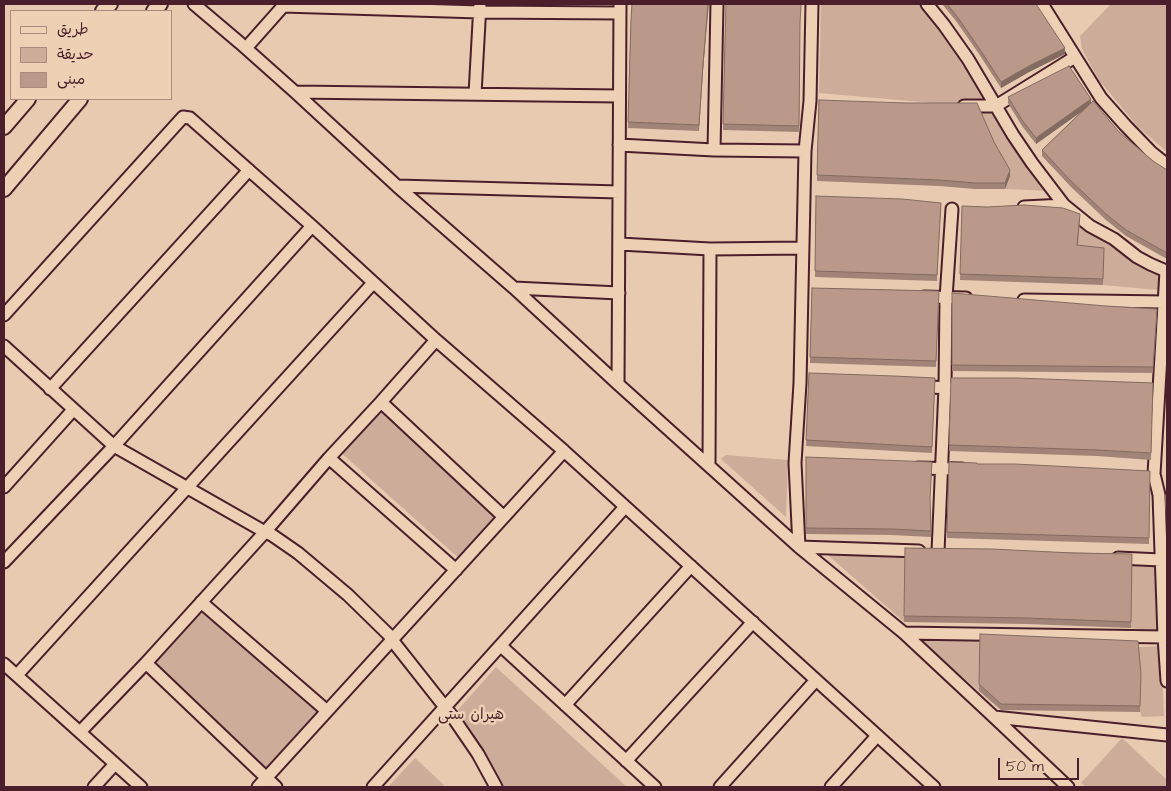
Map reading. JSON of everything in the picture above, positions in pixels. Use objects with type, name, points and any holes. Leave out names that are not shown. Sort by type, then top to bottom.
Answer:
[{"type":"main road","points":[[4,127],[27,100]]},
{"type":"main road","points":[[4,189],[79,100]]},
{"type":"street","points":[[194,4],[246,48],[397,186],[514,288],[799,547],[904,633],[1068,787]]},
{"type":"street","points":[[714,150],[717,4]]},
{"type":"street","points":[[799,547],[800,464],[808,290],[802,248],[810,201],[805,151],[815,101],[812,4]]},
{"type":"street","points":[[926,4],[968,59],[1013,136],[1064,206],[1090,226],[1114,239],[1137,257],[1167,270],[1154,393],[1149,474],[1163,495],[1161,560],[1167,681]]},
{"type":"street","points":[[1042,4],[1100,98],[1124,126],[1167,165]]},
{"type":"street","points":[[246,48],[284,5],[620,8],[618,384]]},
{"type":"street","points":[[475,94],[480,8]]},
{"type":"street","points":[[955,105],[996,106],[1075,57]]},
{"type":"street","points":[[295,92],[619,96]]},
{"type":"street","points":[[4,315],[183,117],[190,118],[312,226],[373,284],[564,451],[934,787]]},
{"type":"street","points":[[619,144],[714,150],[805,151]]},
{"type":"street","points":[[50,388],[249,170]]},
{"type":"street","points":[[397,186],[619,192]]},
{"type":"street","points":[[1008,207],[1064,206]]},
{"type":"street","points":[[799,547],[943,552],[941,469],[945,387],[946,298],[952,209]]},
{"type":"street","points":[[4,562],[114,446],[312,226]]},
{"type":"street","points":[[620,244],[710,249],[802,248]]},
{"type":"street","points":[[709,466],[710,249]]},
{"type":"street","points":[[17,675],[373,284]]},
{"type":"street","points":[[514,288],[619,293]]},
{"type":"street","points":[[918,296],[976,299]]},
{"type":"street","points":[[1016,299],[1165,302]]},
{"type":"street","points":[[80,732],[146,663],[265,532],[436,340]]},
{"type":"street","points":[[4,363],[8,350],[114,446],[272,535],[324,574],[389,635],[446,707],[478,754],[496,787]]},
{"type":"street","points":[[906,386],[974,388]]},
{"type":"street","points":[[381,402],[504,517]]},
{"type":"street","points":[[4,487],[73,410]]},
{"type":"street","points":[[258,787],[564,451]]},
{"type":"street","points":[[329,458],[456,570]]},
{"type":"street","points":[[912,468],[970,470]]},
{"type":"street","points":[[373,787],[626,507]]},
{"type":"street","points":[[1103,558],[1161,560]]},
{"type":"street","points":[[565,705],[691,566]]},
{"type":"street","points":[[201,602],[327,711]]},
{"type":"street","points":[[626,761],[753,622]]},
{"type":"street","points":[[904,633],[1164,638]]},
{"type":"street","points":[[501,646],[655,787]]},
{"type":"street","points":[[146,663],[276,787]]},
{"type":"street","points":[[4,664],[141,787]]},
{"type":"street","points":[[720,787],[816,680]]},
{"type":"street","points":[[994,717],[1167,735]]},
{"type":"street","points":[[831,787],[877,736]]},
{"type":"street","points":[[94,787],[115,764]]},
{"type":"green space","points":[[821,4],[927,4],[991,99],[967,100],[955,105],[819,93]]},
{"type":"green space","points":[[1111,4],[1167,4],[1167,152],[1138,127],[1098,79],[1082,49],[1080,36]]},
{"type":"green space","points":[[998,101],[1050,191],[1005,189],[977,110]]},
{"type":"green space","points":[[1080,220],[1110,245],[1141,266],[1157,274],[1160,280],[1158,290],[1103,285],[1077,251]]},
{"type":"green space","points":[[381,402],[504,517],[463,562],[337,449]]},
{"type":"green space","points":[[726,455],[788,460],[786,517],[721,459]]},
{"type":"green space","points":[[820,548],[905,554],[904,622]]},
{"type":"green space","points":[[1132,560],[1155,560],[1157,631],[1131,628]]},
{"type":"green space","points":[[201,602],[326,717],[271,778],[146,663]]},
{"type":"green space","points":[[920,638],[980,640],[979,691],[920,641]]},
{"type":"green space","points":[[1161,646],[1164,716],[1142,717],[1140,712],[1141,680],[1138,647]]},
{"type":"green space","points":[[496,667],[627,787],[501,787],[458,710]]},
{"type":"green space","points":[[1122,738],[1167,780],[1167,787],[1086,787],[1081,783]]},
{"type":"green space","points":[[415,758],[444,785],[442,787],[388,787]]},
{"type":"building","points":[[632,4],[708,4],[699,125],[628,122]]},
{"type":"building","points":[[726,4],[801,4],[799,126],[723,124]]},
{"type":"building","points":[[947,4],[1036,4],[1065,48],[1001,82]]},
{"type":"building","points":[[1069,66],[1091,99],[1036,138],[1008,97]]},
{"type":"building","points":[[819,100],[977,103],[994,142],[1010,170],[1005,183],[817,175]]},
{"type":"building","points":[[1093,101],[1119,132],[1153,161],[1167,170],[1167,253],[1126,230],[1106,214],[1042,150]]},
{"type":"building","points":[[816,196],[902,199],[941,203],[937,275],[815,271]]},
{"type":"building","points":[[1024,205],[1063,208],[1080,214],[1077,245],[1104,248],[1103,279],[960,274],[962,206]]},
{"type":"building","points":[[812,288],[939,291],[936,361],[810,357]]},
{"type":"building","points":[[952,293],[1157,309],[1153,367],[952,365]]},
{"type":"building","points":[[809,373],[935,378],[932,447],[806,440]]},
{"type":"building","points":[[951,378],[1017,378],[1153,383],[1151,453],[949,445]]},
{"type":"building","points":[[806,457],[932,462],[931,531],[806,528]]},
{"type":"building","points":[[949,462],[1150,471],[1149,538],[947,532]]},
{"type":"building","points":[[1165,495],[1167,495],[1167,525]]},
{"type":"building","points":[[905,548],[1132,554],[1131,622],[904,616]]},
{"type":"building","points":[[980,634],[1138,641],[1141,674],[1140,706],[1001,704],[979,684]]},
{"type":"district","name":"هیران ستی","points":[[471,716]]}]
